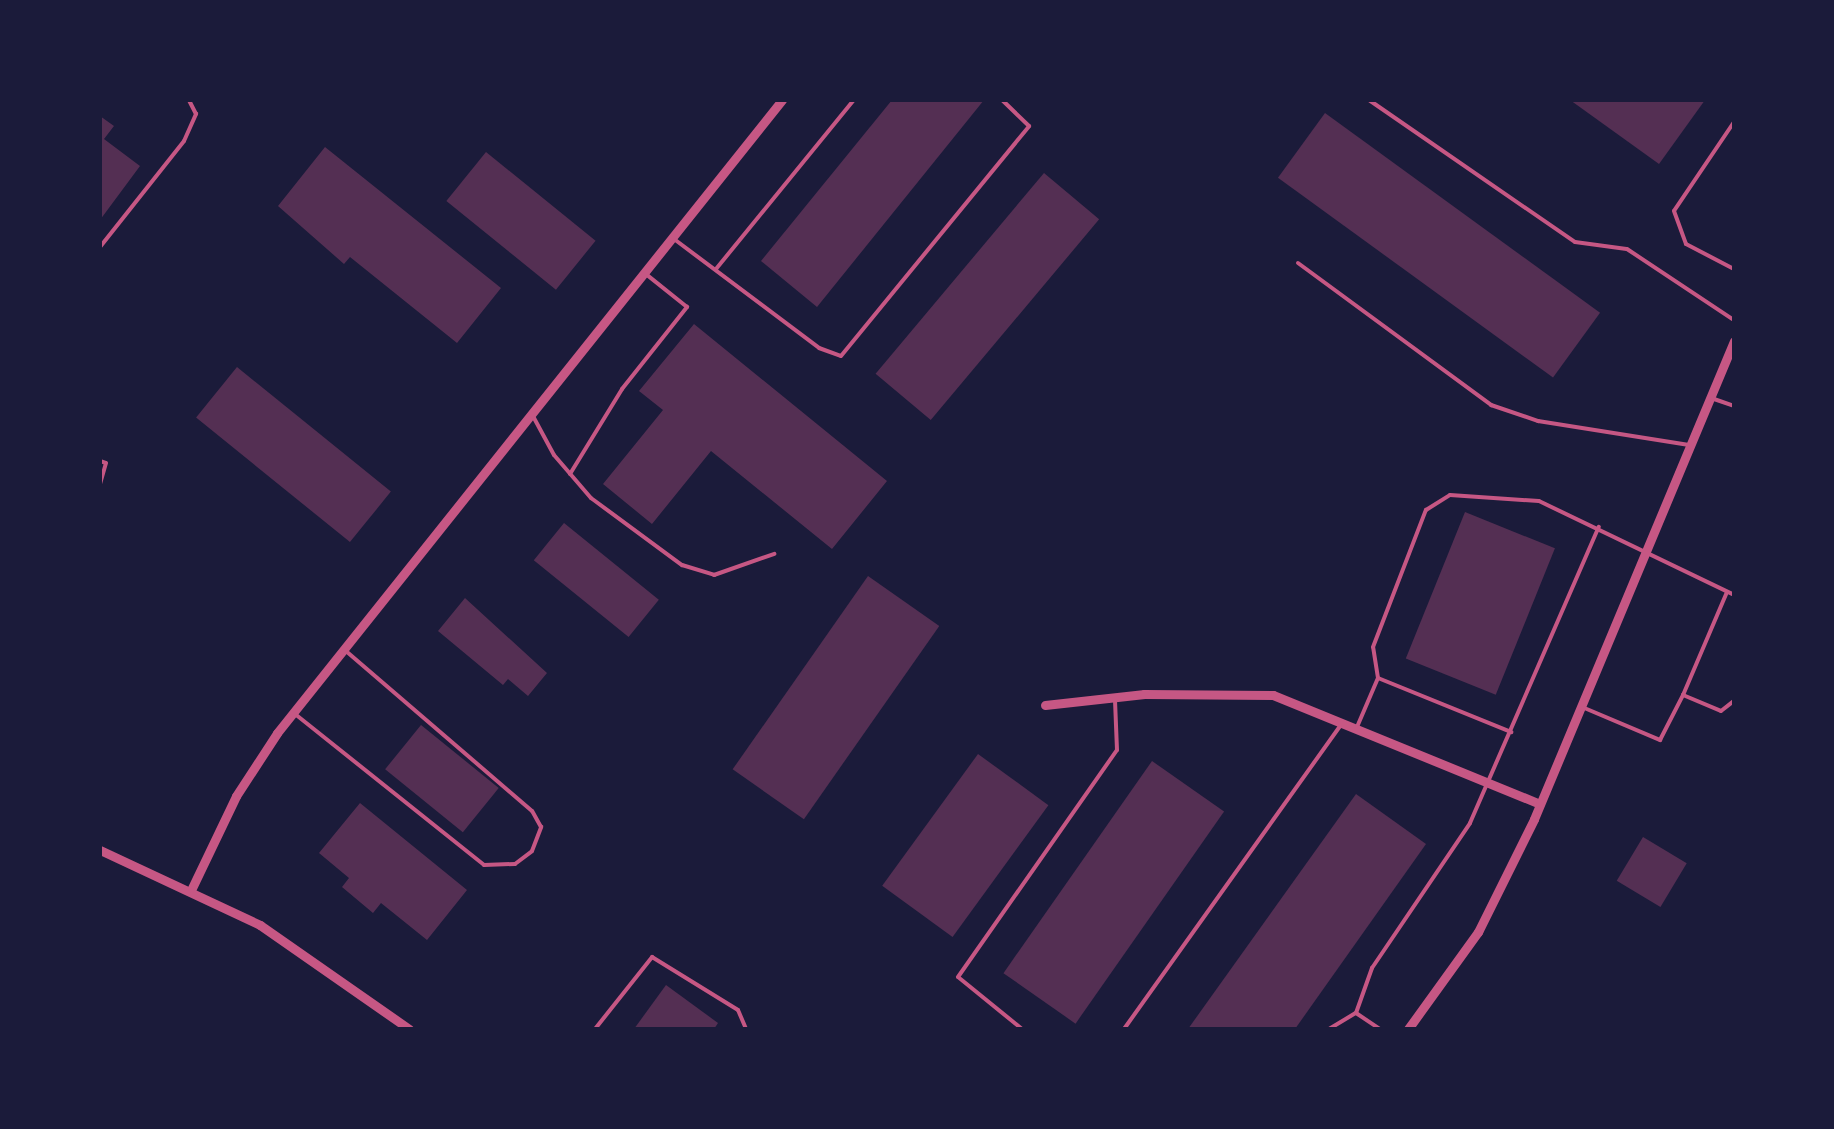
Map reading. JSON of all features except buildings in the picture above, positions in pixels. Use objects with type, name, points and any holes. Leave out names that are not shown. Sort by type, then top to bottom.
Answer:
[{"type":"street","points":[[192,888],[236,796],[294,713],[534,418],[782,100]]},
{"type":"street","points":[[1408,1029],[1478,932],[1540,804],[1734,341]]},
{"type":"street","points":[[1045,704],[1115,697],[1274,695],[1358,727],[1488,786],[1540,804]]},
{"type":"street","points":[[100,850],[192,888],[260,925],[409,1029]]},
{"type":"lane","points":[[100,247],[184,141],[196,114],[189,100]]},
{"type":"lane","points":[[716,270],[854,100]]},
{"type":"lane","points":[[674,238],[820,348],[841,356],[1029,126],[1002,100]]},
{"type":"lane","points":[[1370,100],[1575,242],[1626,249],[1734,320]]},
{"type":"lane","points":[[1734,122],[1674,211],[1686,244],[1734,270]]},
{"type":"lane","points":[[1298,263],[1491,405],[1538,422],[1689,445]]},
{"type":"lane","points":[[570,474],[622,389],[687,307],[646,274]]},
{"type":"lane","points":[[1710,398],[1734,406]]},
{"type":"lane","points":[[534,418],[570,474],[592,498],[682,564],[714,574],[774,554]]},
{"type":"lane","points":[[100,461],[106,463],[100,484]]},
{"type":"lane","points":[[1358,727],[1378,678],[1373,647],[1426,510],[1450,495],[1539,501],[1645,547],[1676,571],[1734,595]]},
{"type":"lane","points":[[1328,1029],[1356,1013],[1372,968],[1488,786],[1599,527]]},
{"type":"lane","points":[[1580,706],[1660,740],[1684,695],[1726,592]]},
{"type":"lane","points":[[294,713],[484,865],[516,864],[532,851],[541,827],[532,810],[345,650]]},
{"type":"lane","points":[[1378,678],[1511,732]]},
{"type":"lane","points":[[1684,695],[1721,711],[1734,702]]},
{"type":"lane","points":[[1022,1029],[958,977],[1117,750],[1115,697]]},
{"type":"lane","points":[[1124,1029],[1344,722]]},
{"type":"lane","points":[[595,1029],[652,957],[738,1010],[746,1029]]},
{"type":"lane","points":[[1356,1013],[1380,1029]]}]
